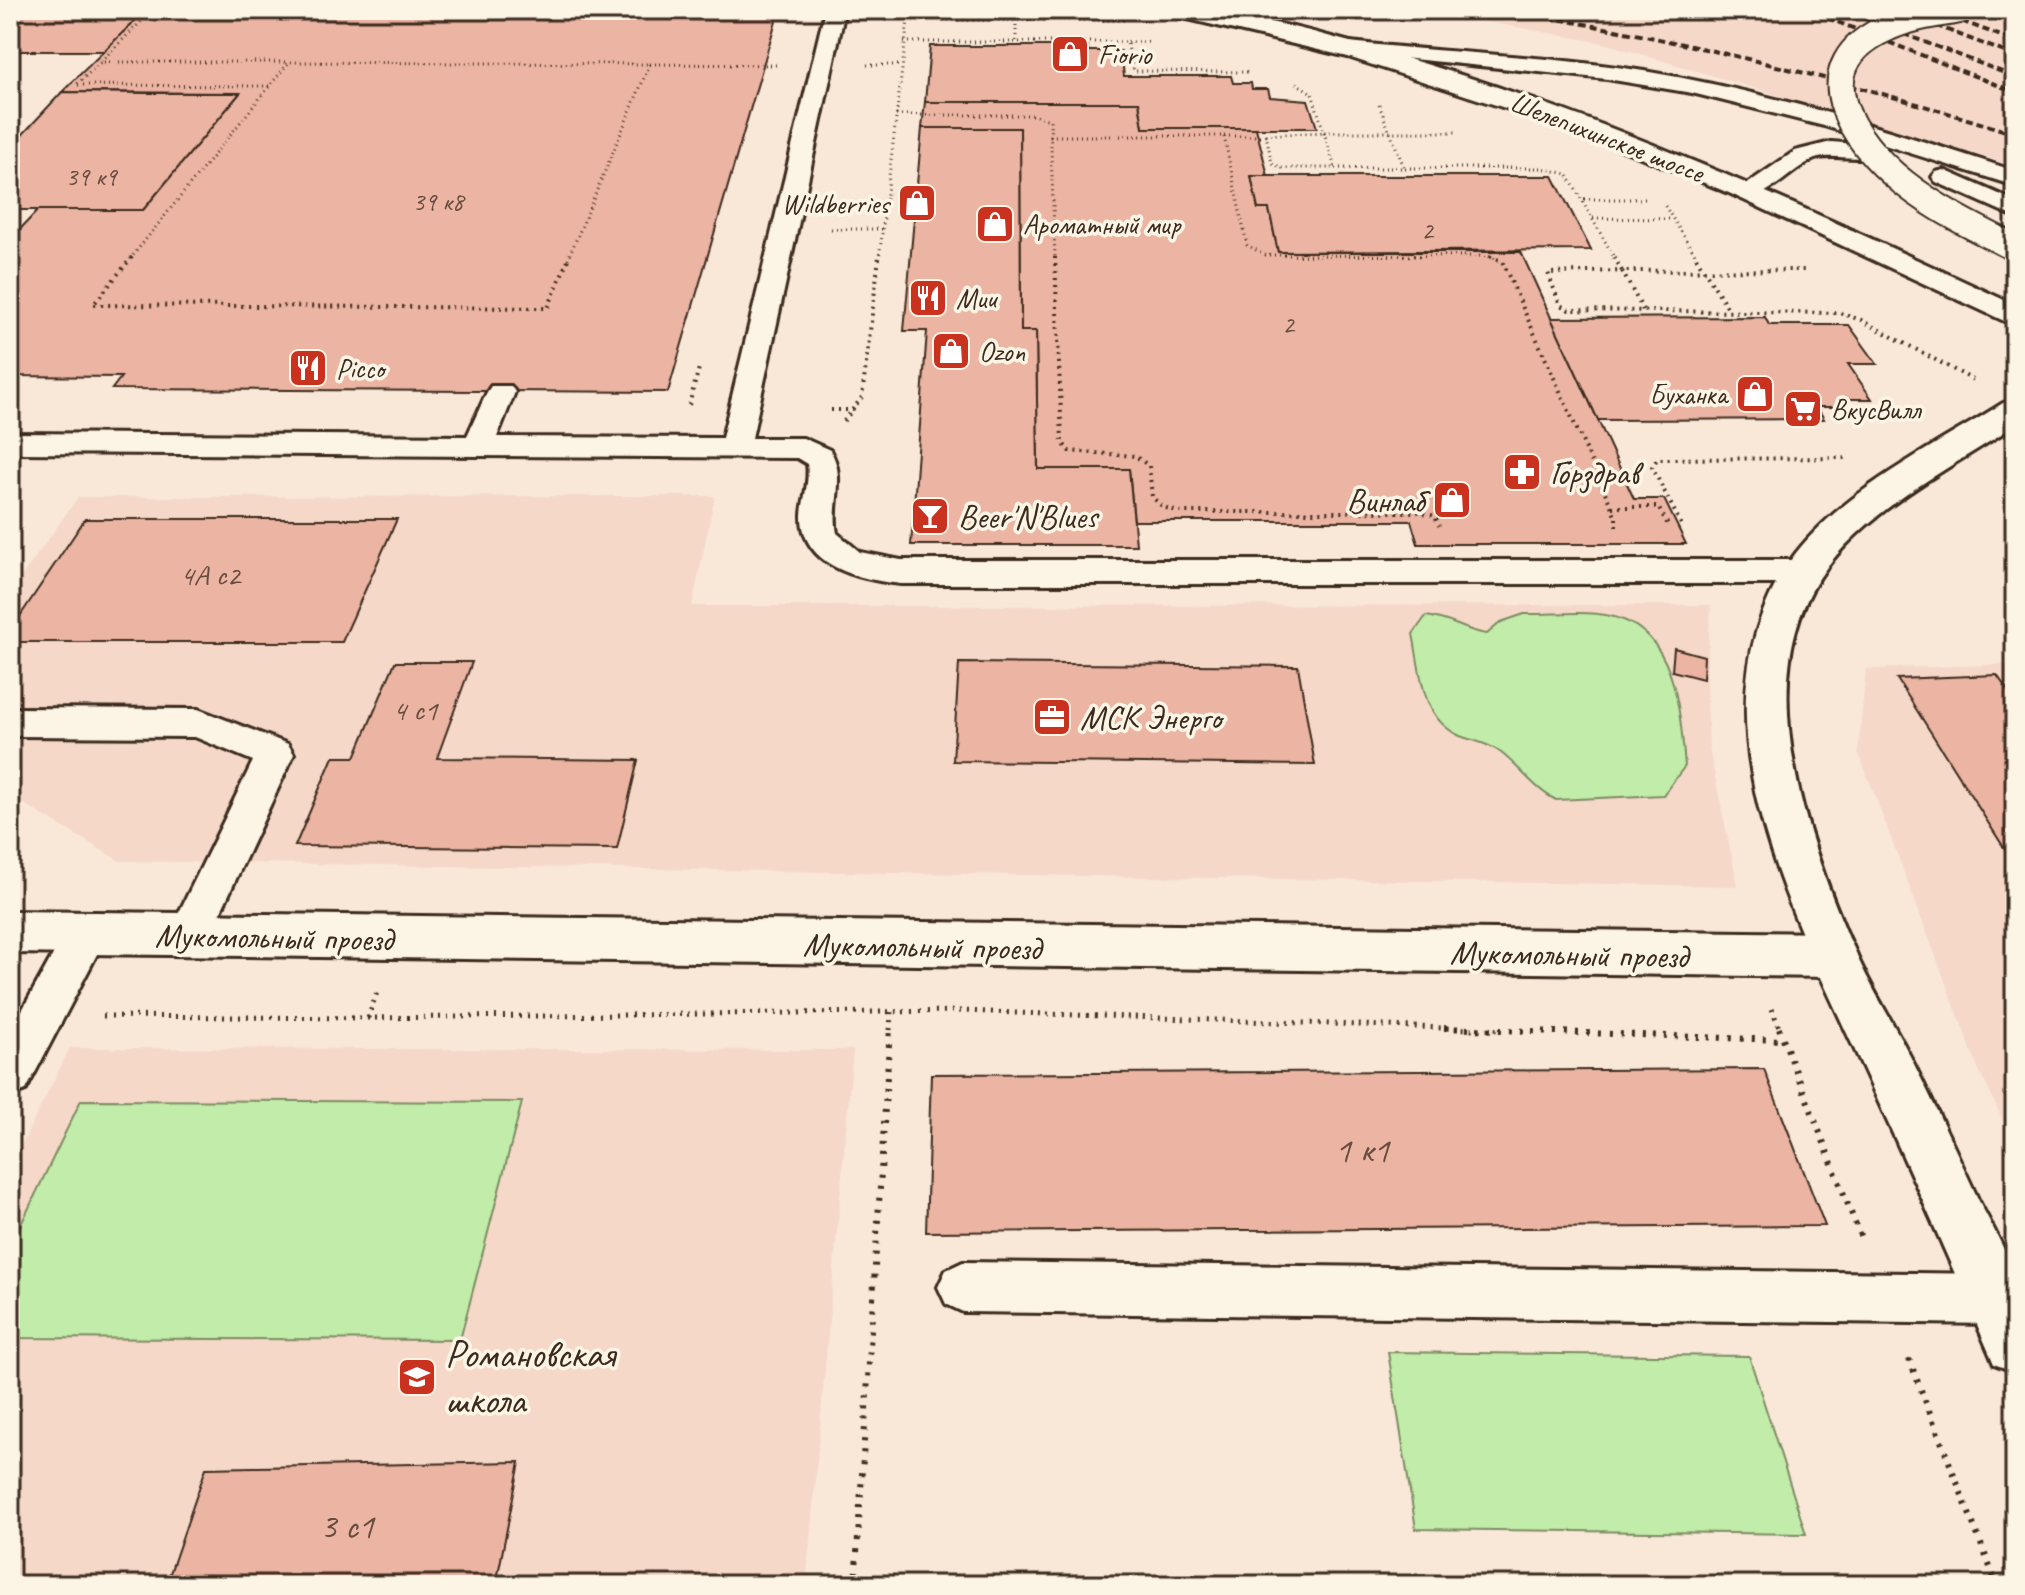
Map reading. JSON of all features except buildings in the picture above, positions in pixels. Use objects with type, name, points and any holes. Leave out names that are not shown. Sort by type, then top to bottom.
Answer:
[{"type":"street","name":"Шелепихинское шоссе","points":[[1179,10],[1338,47],[1547,111],[1747,192],[2015,317]]},
{"type":"street","points":[[1960,10],[1905,21],[1852,50],[1837,72],[1838,99],[1853,131],[1891,172],[1955,217],[2015,248]]},
{"type":"street","points":[[2015,410],[1837,530],[1802,572],[1782,617],[1767,682],[1774,775],[1793,846],[1833,955],[1890,1068],[2015,1343]]},
{"type":"street","name":"Мукомольный проезд","points":[[10,932],[188,937],[1833,955]]},
{"type":"lane","points":[[735,448],[835,10]]},
{"type":"lane","points":[[1338,47],[1613,74],[1688,86],[1889,139],[2015,179]]},
{"type":"lane","points":[[1747,192],[1811,150],[1846,147],[1879,154],[1943,177],[2015,210]]},
{"type":"lane","points":[[478,446],[501,392]]},
{"type":"lane","points":[[10,443],[803,448],[811,451],[824,465],[818,521],[825,542],[854,564],[874,570],[1802,572]]},
{"type":"lane","points":[[10,722],[198,723],[275,754],[188,937]]},
{"type":"lane","points":[[10,1075],[86,935]]},
{"type":"lane","points":[[963,1287],[1996,1299]]},
{"type":"path","points":[[153,10],[76,85],[270,86]]},
{"type":"path","points":[[889,10],[908,20],[1126,20]]},
{"type":"path","points":[[811,451],[840,427],[862,397],[908,20]]},
{"type":"path","points":[[1016,20],[1016,43]]},
{"type":"path","points":[[904,42],[1127,42],[1130,67],[1137,72],[1252,72]]},
{"type":"path","points":[[101,62],[764,65]]},
{"type":"path","points":[[289,62],[93,305],[548,308],[650,64]]},
{"type":"path","points":[[1292,81],[1312,93],[1335,168]]},
{"type":"path","points":[[1379,104],[1404,167]]},
{"type":"path","points":[[896,115],[1038,116],[1050,120],[1062,442],[1065,448],[1075,454],[1140,458],[1149,466],[1152,497],[1163,507],[1179,512],[1425,512],[1435,516],[1445,532]]},
{"type":"path","points":[[1050,136],[1465,132]]},
{"type":"path","points":[[1224,136],[1247,245],[1259,253],[1275,257],[1487,256],[1505,264],[1612,507],[1617,522],[1609,532]]},
{"type":"path","points":[[1266,136],[1276,166],[1551,168],[1573,179],[1643,310]]},
{"type":"path","points":[[1584,199],[1661,199],[1729,311]]},
{"type":"path","points":[[1593,218],[1673,219]]},
{"type":"path","points":[[1809,270],[1555,271],[1546,275],[1560,305],[1569,310],[1848,315],[1981,384]]},
{"type":"path","points":[[1704,572],[1652,467],[1653,460],[1858,458]]},
{"type":"path","points":[[1612,507],[1659,509]]},
{"type":"path","points":[[855,1585],[891,1011]]},
{"type":"path","points":[[42,1016],[368,1018],[961,1011],[1782,1040]]},
{"type":"shaded area","points":[[1424,10],[1998,10],[2015,16],[2015,166],[1603,43]]},
{"type":"shaded area","points":[[715,496],[692,606],[1711,605],[1706,679],[1709,748],[1738,886],[120,861],[10,796],[10,593],[78,497]]},
{"type":"shaded area","points":[[2015,664],[2015,1146],[1978,1068],[1858,751],[1866,669]]},
{"type":"shaded area","name":"Романовская школа","points":[[70,1048],[853,1050],[806,1585],[10,1585],[10,1168]]},
{"type":"green space","points":[[1524,614],[1607,615],[1638,627],[1653,641],[1672,679],[1685,766],[1663,795],[1556,800],[1500,752],[1460,736],[1437,718],[1424,692],[1413,634],[1426,616],[1487,634],[1501,622]]},
{"type":"green space","points":[[81,1100],[522,1102],[460,1340],[10,1338],[10,1247]]},
{"type":"green space","points":[[1388,1352],[1749,1356],[1806,1534],[1416,1529]]},
{"type":"railway","points":[[1506,10],[1635,34],[1763,63],[1889,96],[2015,134]]},
{"type":"railway","points":[[1807,10],[2015,92]]},
{"type":"railway","points":[[1842,10],[2015,77]]},
{"type":"railway","points":[[1895,10],[2015,56]]},
{"type":"railway","points":[[1931,10],[2015,41]]},
{"type":"place","name":"Fiorio","points":[[1070,54]]},
{"type":"place","name":"Wildberries","points":[[917,203]]},
{"type":"place","name":"Ароматный мир","points":[[995,224]]},
{"type":"place","name":"Muu","points":[[928,298]]},
{"type":"place","name":"Ozon","points":[[951,351]]},
{"type":"place","name":"Picco","points":[[308,368]]},
{"type":"place","name":"Буханка","points":[[1755,394]]},
{"type":"place","name":"ВкусВилл","points":[[1803,409]]},
{"type":"place","name":"Горздрав","points":[[1522,472]]},
{"type":"place","name":"Винлаб","points":[[1452,500]]},
{"type":"place","name":"Beer'N'Blues","points":[[930,516]]},
{"type":"place","name":"МСК Энерго","points":[[1052,717]]},
{"type":"place","name":"Романовская школа","points":[[417,1377]]}]
